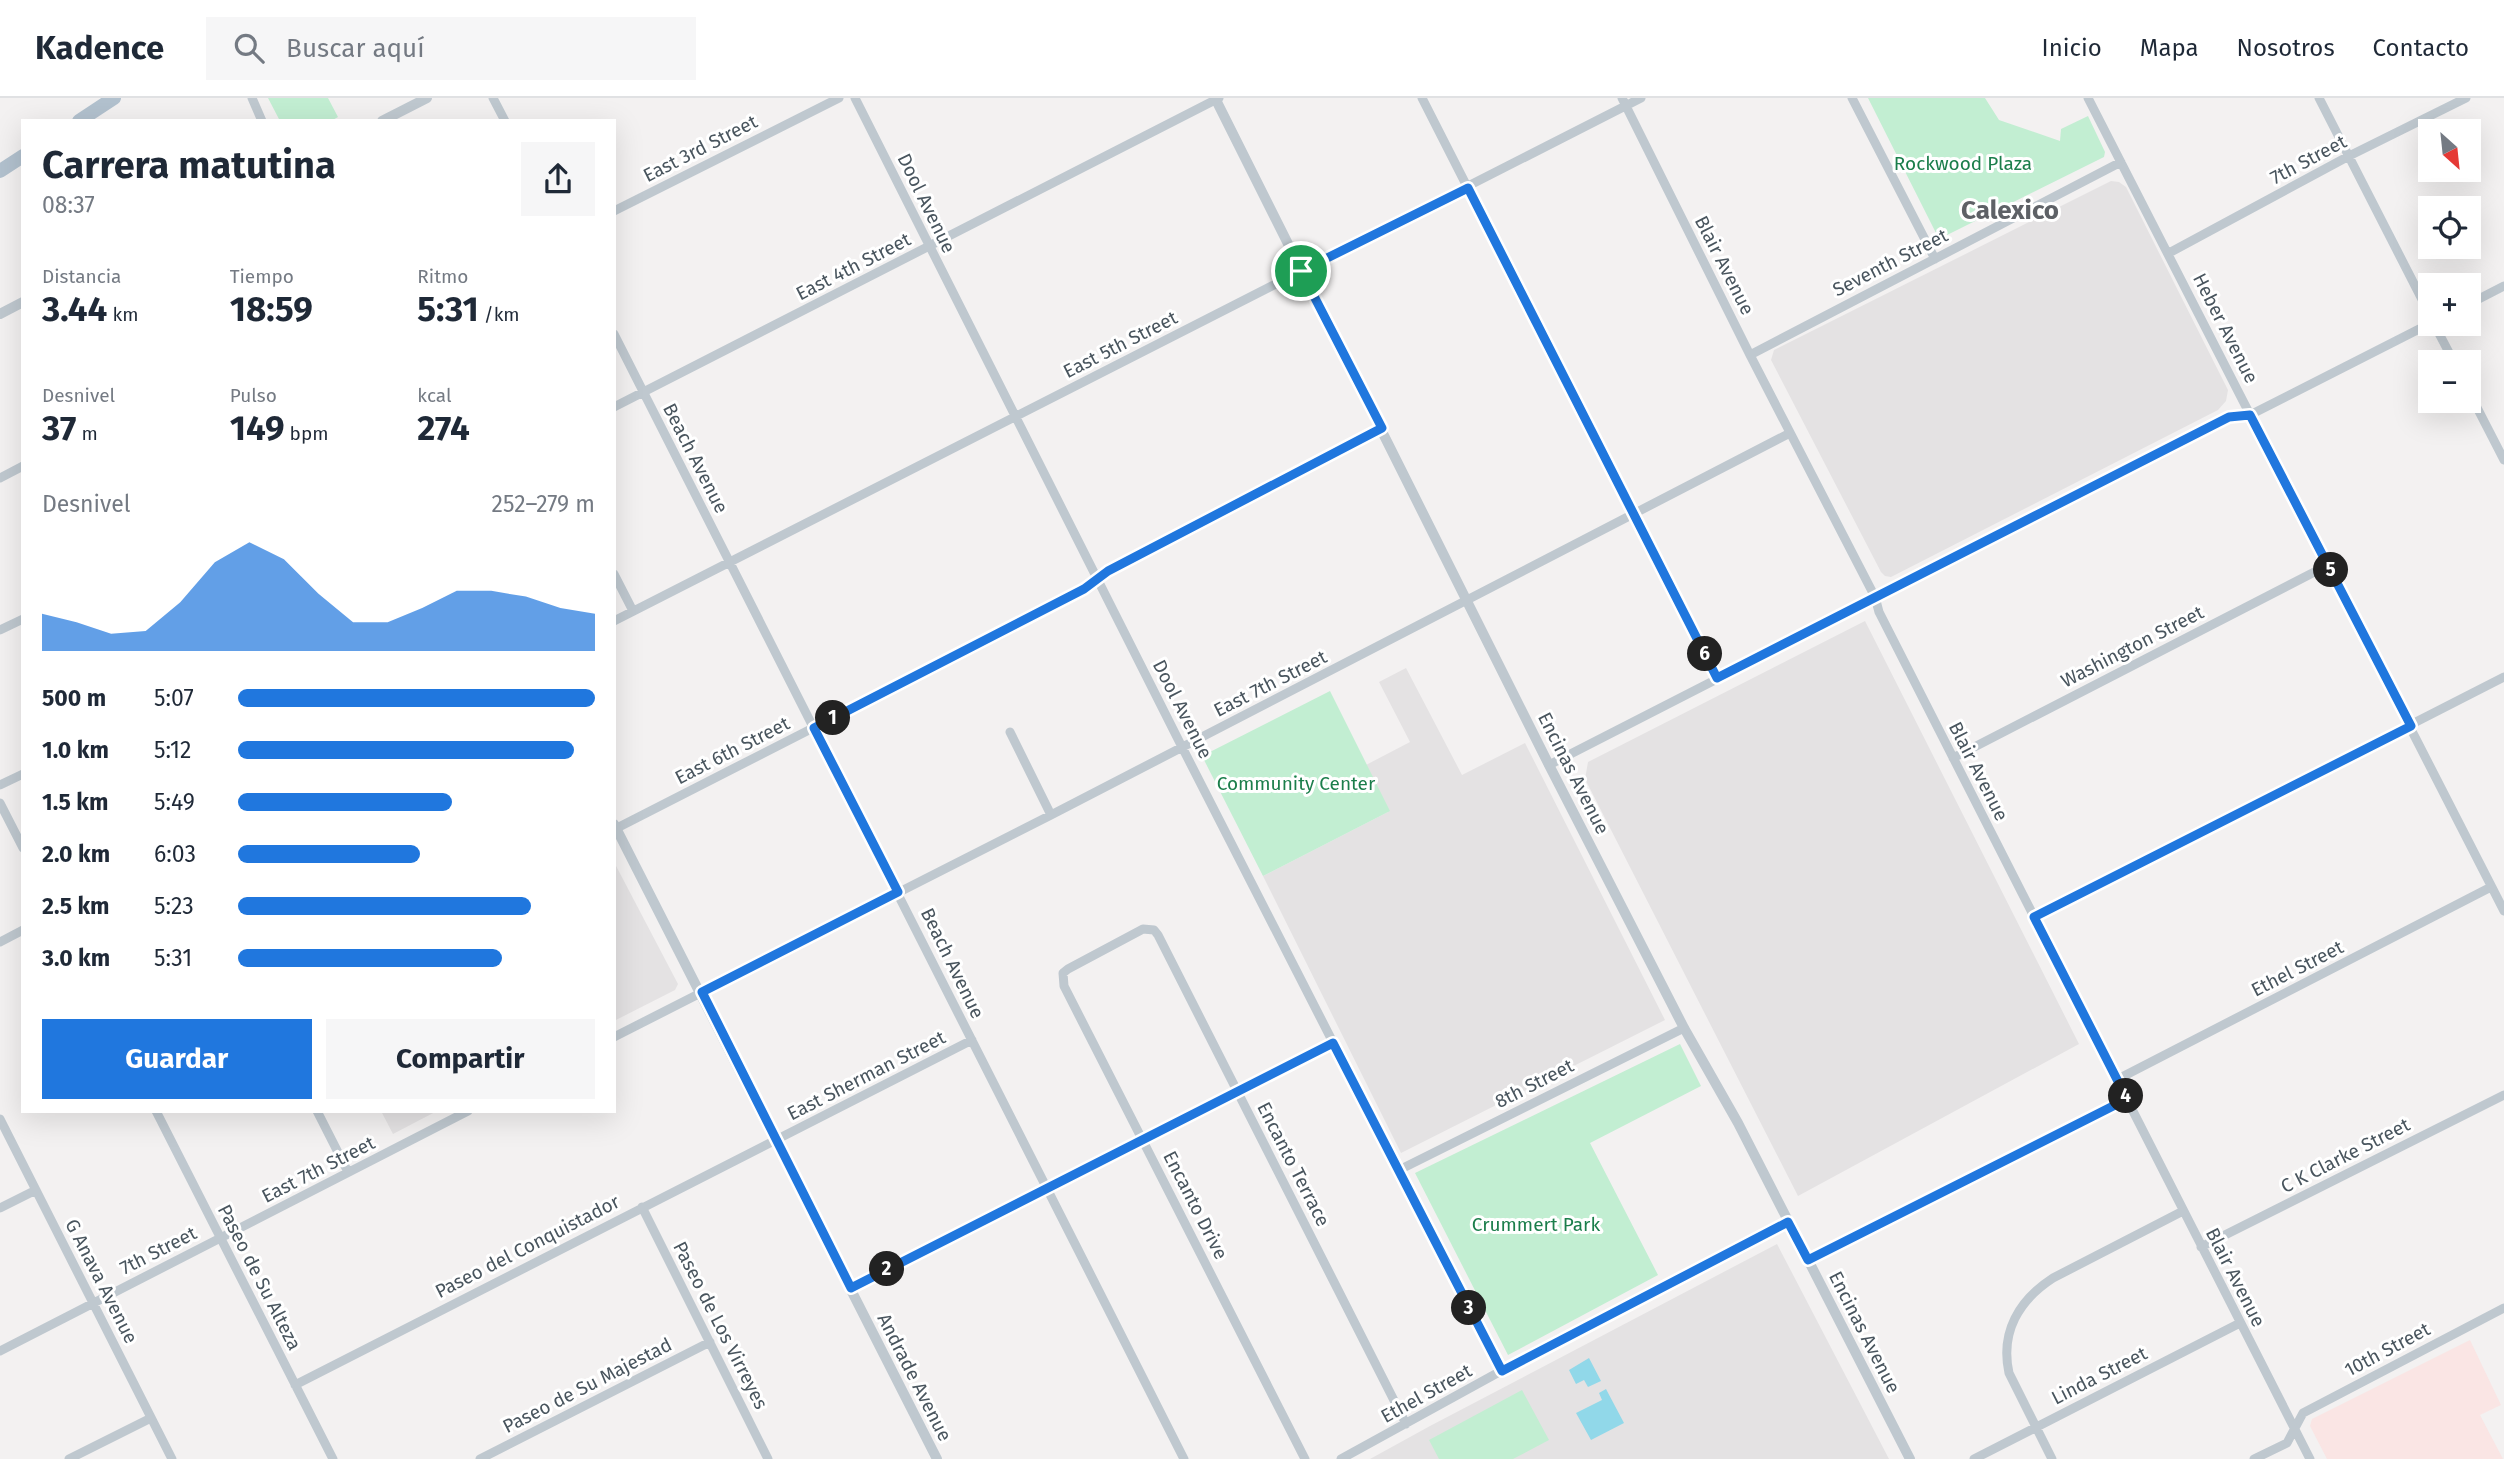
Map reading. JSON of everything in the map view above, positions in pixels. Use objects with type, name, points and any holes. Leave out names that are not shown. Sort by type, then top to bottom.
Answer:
[{"type":"main road","points":[[82,119],[114,98]]},
{"type":"main road","points":[[0,171],[21,157]]},
{"type":"street","points":[[252,98],[261,119]]},
{"type":"street","points":[[386,119],[427,98]]},
{"type":"street","points":[[493,98],[504,119]]},
{"type":"street","name":"East 3rd Street","points":[[616,210],[839,98]]},
{"type":"street","name":"Dool Avenue","points":[[855,98],[1182,747],[1502,1371]]},
{"type":"street","points":[[1422,98],[1717,678]]},
{"type":"street","name":"East 5th Street","points":[[616,620],[1468,188],[1624,102],[1641,98]]},
{"type":"street","points":[[1852,98],[1935,259]]},
{"type":"street","name":"Heber Avenue","points":[[2088,98],[2504,911]]},
{"type":"street","points":[[2319,98],[2418,291]]},
{"type":"street","name":"7th Street","points":[[2169,253],[2349,156],[2466,98]]},
{"type":"street","name":"East 4th Street","points":[[616,406],[1217,99]]},
{"type":"street","name":"Encinas Avenue","points":[[1217,99],[1549,765],[1684,1028],[1738,1123],[1910,1459]]},
{"type":"street","name":"Blair Avenue","points":[[1624,102],[1875,597],[1879,612],[2310,1459]]},
{"type":"street","name":"Seventh Street","points":[[1750,355],[2121,162]]},
{"type":"street","points":[[2481,298],[2504,286]]},
{"type":"street","points":[[0,314],[21,303]]},
{"type":"street","points":[[1549,765],[2229,417],[2250,415],[2418,331]]},
{"type":"street","name":"Beach Avenue","points":[[616,338],[1184,1459]]},
{"type":"street","points":[[2480,413],[2504,460]]},
{"type":"street","name":"East 6th Street","points":[[616,826],[814,728],[1084,589],[1120,565],[1382,428]]},
{"type":"street","name":"East 7th Street","points":[[616,1036],[1051,815],[1790,433]]},
{"type":"street","points":[[0,478],[21,467]]},
{"type":"street","name":"Washington Street","points":[[1953,758],[2328,565]]},
{"type":"street","points":[[616,578],[633,611]]},
{"type":"street","points":[[0,630],[21,620]]},
{"type":"street","points":[[2034,917],[2504,677]]},
{"type":"street","points":[[1010,732],[1051,815]]},
{"type":"street","points":[[0,785],[21,775]]},
{"type":"street","points":[[0,803],[21,844]]},
{"type":"street","name":"Andrade Avenue","points":[[616,828],[702,992],[937,1459]]},
{"type":"street","name":"Ethel Street","points":[[2118,1079],[2491,887]]},
{"type":"street","name":"Encanto Terrace","points":[[1143,929],[1154,930],[1158,935],[1406,1424]]},
{"type":"street","name":"Encanto Drive","points":[[1143,929],[1068,968],[1063,973],[1064,986],[1306,1459]]},
{"type":"street","points":[[0,942],[21,931]]},
{"type":"street","name":"8th Street","points":[[1399,1170],[1684,1028]]},
{"type":"street","name":"East Sherman Street","points":[[775,1140],[972,1040]]},
{"type":"street","points":[[851,1288],[1333,1043]]},
{"type":"street","name":"C K Clarke Street","points":[[2201,1247],[2504,1095]]},
{"type":"street","points":[[1808,1260],[2127,1099]]},
{"type":"street","name":"Paseo de Su Alteza","points":[[157,1113],[333,1459]]},
{"type":"street","points":[[318,1113],[348,1172]]},
{"type":"street","name":"East 7th Street","points":[[220,1238],[464,1113]]},
{"type":"street","name":"G Anava Avenue","points":[[0,1119],[172,1459]]},
{"type":"street","name":"Paseo del Conquistador","points":[[295,1385],[775,1140]]},
{"type":"street","points":[[0,1208],[36,1190]]},
{"type":"street","name":"Paseo de Los Virreyes","points":[[642,1208],[768,1459]]},
{"type":"street","points":[[2052,1459],[2009,1373],[2007,1361],[2012,1324],[2035,1290],[2053,1278],[2183,1211]]},
{"type":"street","name":"Ethel Street","points":[[1341,1459],[1502,1371],[1788,1222]]},
{"type":"street","name":"7th Street","points":[[0,1351],[220,1238]]},
{"type":"street","name":"10th Street","points":[[2254,1459],[2287,1443],[2303,1413],[2504,1308]]},
{"type":"street","name":"Linda Street","points":[[1974,1459],[2240,1323]]},
{"type":"street","name":"Paseo de Su Majestad","points":[[480,1459],[710,1342]]},
{"type":"street","points":[[69,1459],[151,1418]]},
{"type":"shaded area","points":[[2111,181],[2126,187],[2228,390],[2226,401],[2218,410],[1891,577],[1885,576],[1771,360],[1774,350]]},
{"type":"shaded area","points":[[1865,621],[2079,1044],[1798,1196],[1585,779],[1588,762]]},
{"type":"shaded area","points":[[1406,668],[1462,775],[1525,743],[1665,1020],[1401,1153],[1263,876],[1388,812],[1364,766],[1410,742],[1379,682]]},
{"type":"shaded area","points":[[616,866],[678,984],[675,990],[616,1020]]},
{"type":"shaded area","points":[[382,1113],[433,1113],[393,1134]]},
{"type":"shaded area","points":[[1777,1244],[1889,1459],[1370,1459],[1430,1426]]},
{"type":"shaded area","points":[[2470,1340],[2501,1405],[2480,1415],[2503,1459],[2327,1459],[2310,1426],[2312,1419]]},
{"type":"green space","points":[[268,98],[328,98],[338,117],[334,119],[279,119]]},
{"type":"green space","name":"Rockwood Plaza","points":[[1868,98],[1985,98],[1999,120],[2060,141],[2061,129],[2088,116],[2105,152],[2104,157],[1941,238],[1937,235]]},
{"type":"green space","name":"Community Center","points":[[1330,691],[1390,811],[1263,876],[1202,756]]},
{"type":"green space","name":"Crummert Park","points":[[1680,1044],[1701,1086],[1590,1143],[1658,1275],[1508,1355],[1415,1173]]},
{"type":"green space","points":[[1522,1390],[1549,1440],[1513,1459],[1439,1459],[1429,1440]]},
{"type":"water","points":[[1589,1358],[1601,1381],[1588,1387],[1584,1380],[1576,1384],[1569,1370]]},
{"type":"water","points":[[1606,1389],[1624,1423],[1591,1440],[1576,1413],[1602,1400],[1599,1393]]},
{"type":"district","name":"Calexico","points":[[2010,210]]},
{"type":"route","points":[[1468,188],[1717,678],[2229,417],[2250,415],[2411,726],[2034,917],[2127,1099],[1808,1260],[1788,1222],[1502,1371],[1333,1043],[851,1288],[702,992],[898,892],[814,728],[1084,589],[1108,571],[1382,428],[1301,271],[1468,188]]}]
